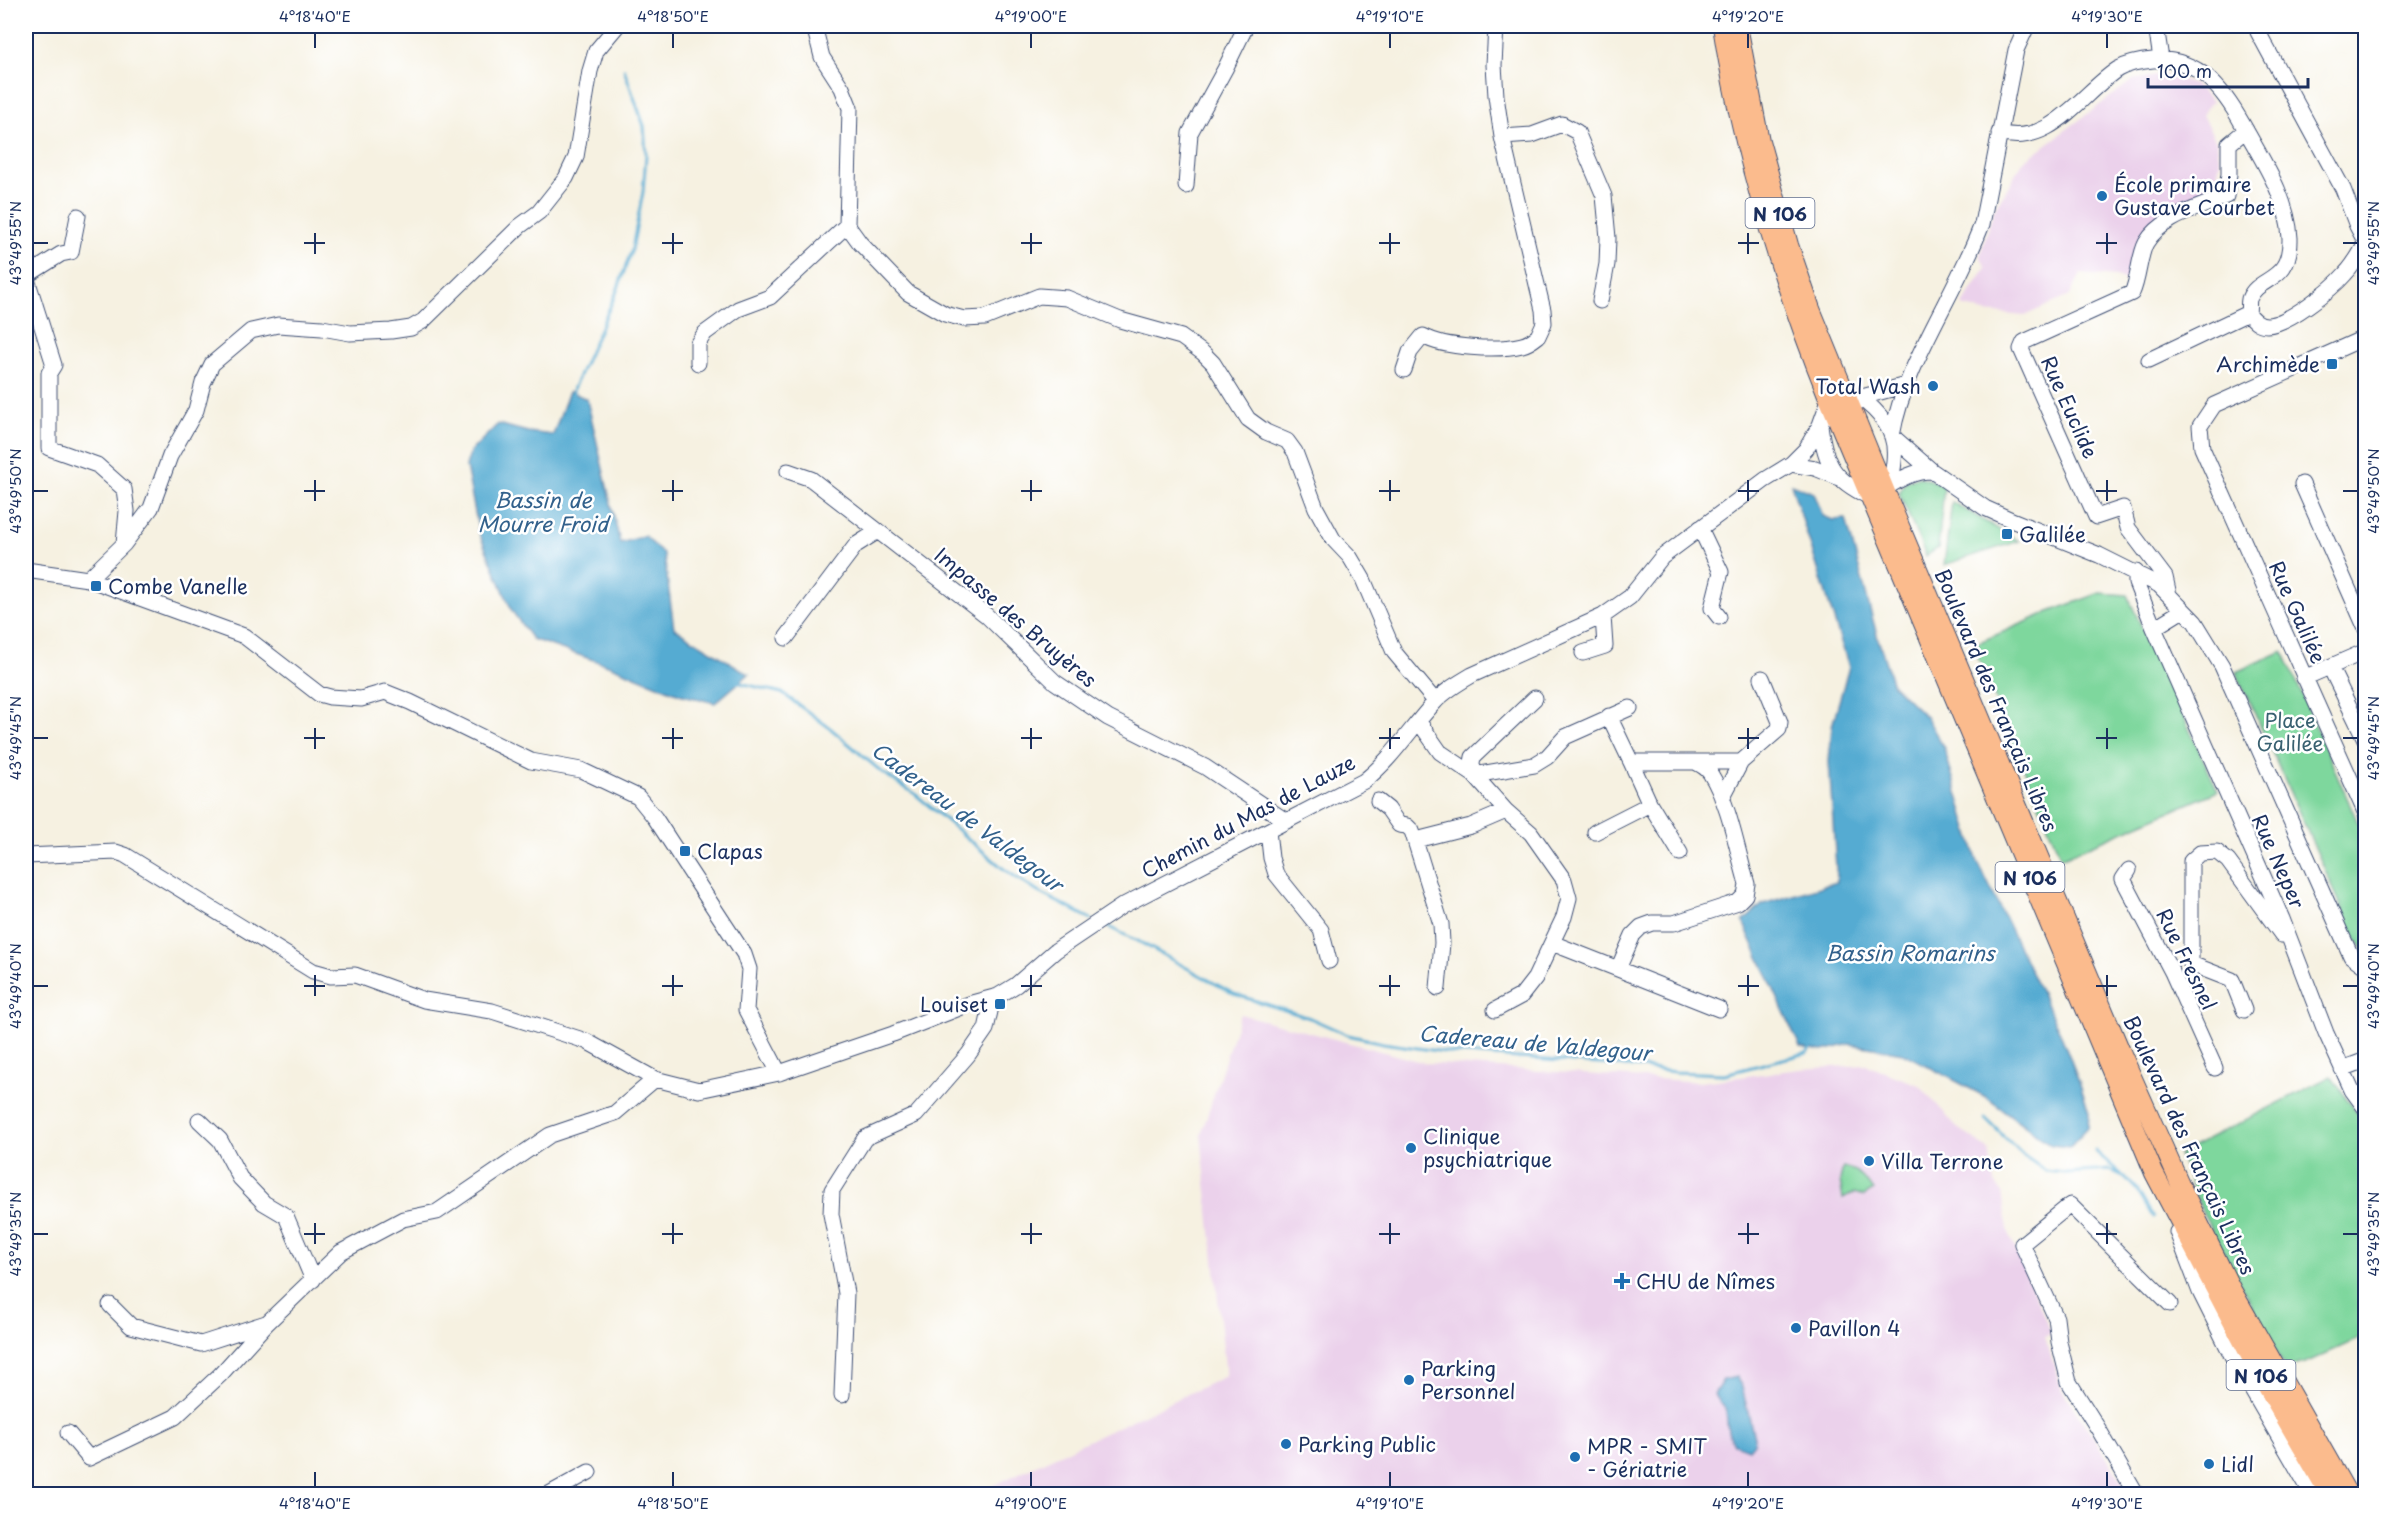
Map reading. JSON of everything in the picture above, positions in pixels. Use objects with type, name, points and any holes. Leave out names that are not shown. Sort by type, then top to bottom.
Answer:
[{"type":"main road","name":"Boulevard des Français Libres","points":[[1722,26],[1741,125],[1757,192],[1798,323],[1845,397]]},
{"type":"main road","name":"Boulevard des Français Libres","points":[[1738,26],[1758,131],[1786,234],[1811,309],[2154,1173],[2259,1373],[2329,1494]]},
{"type":"main road","name":"Boulevard des Français Libres","points":[[1882,490],[2076,947],[2181,1186],[2232,1290],[2348,1494]]},
{"type":"street","points":[[88,579],[124,544],[151,508],[170,456],[196,410],[203,383],[212,364],[251,331],[278,325],[322,328],[350,333],[411,328],[423,321],[520,226],[539,212],[566,178],[576,157],[596,51],[617,26]]},
{"type":"street","points":[[814,26],[822,57],[842,88],[850,108],[847,225],[861,243],[908,293],[945,314],[964,319],[985,318],[1039,296],[1067,298],[1120,320],[1181,337],[1203,353],[1213,363],[1248,419],[1266,432],[1287,441],[1294,452],[1316,508],[1333,538],[1350,557],[1363,579],[1394,652],[1435,701]]},
{"type":"street","points":[[1185,186],[1190,133],[1246,26]]},
{"type":"street","points":[[1404,370],[1410,352],[1423,336],[1449,345],[1511,346],[1528,343],[1538,336],[1544,323],[1543,310],[1502,137],[1494,65],[1497,26]]},
{"type":"street","points":[[1882,490],[1893,464],[1892,436],[1896,414],[1906,385],[1979,233],[2016,50],[2027,26]]},
{"type":"street","points":[[2156,26],[2161,59]]},
{"type":"street","points":[[1999,133],[2020,136],[2044,129],[2069,114],[2118,69],[2139,61],[2161,59],[2189,65],[2207,75],[2218,87],[2246,130],[2272,179],[2285,210],[2290,240],[2285,267],[2273,279],[2255,291],[2249,300],[2248,313],[2255,322],[2265,326],[2294,315],[2345,275],[2366,243],[2343,189],[2258,32],[2259,26]]},
{"type":"street","points":[[1502,137],[1532,135],[1562,124],[1577,132],[1604,196],[1608,238],[1607,264],[1600,301]]},
{"type":"street","name":"Rue Euclide","points":[[2169,595],[2165,577],[2128,528],[2123,508],[2096,517],[2021,349],[2024,342],[2132,293],[2138,280],[2146,244],[2163,224],[2226,196],[2229,144],[2246,130]]},
{"type":"street","points":[[78,216],[71,252],[61,254],[26,276],[54,365],[49,373],[49,448],[97,465],[124,489],[127,512],[124,544]]},
{"type":"street","points":[[698,363],[698,343],[705,333],[738,309],[770,297],[847,225]]},
{"type":"street","points":[[2149,360],[2248,313]]},
{"type":"street","name":"Rue Galilée","points":[[2366,337],[2214,405],[2200,426],[2202,448],[2366,814]]},
{"type":"street","points":[[1845,397],[1906,385]]},
{"type":"street","points":[[1845,397],[1882,420],[1892,436],[1932,471],[1985,508],[2136,572],[2159,585],[2195,622],[2222,666],[2351,956],[2366,967]]},
{"type":"street","name":"Chemin du Mas de Lauze","points":[[26,856],[116,852],[125,855],[313,971],[331,976],[355,975],[424,1000],[492,1011],[586,1041],[656,1079],[699,1090],[779,1072],[893,1034],[972,1002],[992,1002],[1016,985],[1055,951],[1122,906],[1364,781],[1382,767],[1435,701],[1472,675],[1603,616],[1630,597],[1662,557],[1791,464],[1806,449],[1820,425],[1845,397]]},
{"type":"street","points":[[1820,425],[1825,456],[1837,477]]},
{"type":"street","points":[[1791,464],[1815,468],[1837,477],[1849,487],[1882,490],[1914,472],[1932,471]]},
{"type":"street","name":"Impasse des Bruyères","points":[[788,471],[811,479],[986,615],[1055,682],[1108,718],[1205,767],[1286,821]]},
{"type":"street","points":[[2302,484],[2366,629]]},
{"type":"street","points":[[1700,528],[1721,572],[1712,608],[1719,617]]},
{"type":"street","points":[[786,638],[856,545],[878,531]]},
{"type":"street","points":[[26,570],[88,579],[244,636],[319,694],[361,699],[385,692],[531,761],[581,770],[638,797],[655,818],[744,954],[749,969],[746,1010],[779,1072]]},
{"type":"street","name":"Rue Neper","points":[[2136,572],[2136,583],[2154,628],[2282,919],[2342,1069],[2352,1090],[2366,1109]]},
{"type":"street","points":[[2154,628],[2183,610]]},
{"type":"street","points":[[1583,653],[1605,646],[1603,616]]},
{"type":"street","points":[[2304,678],[2366,651]]},
{"type":"street","points":[[2330,667],[2366,741]]},
{"type":"street","points":[[1722,798],[1741,762],[1779,729],[1780,722],[1762,678]]},
{"type":"street","points":[[1474,775],[1473,757],[1535,698]]},
{"type":"street","points":[[1474,775],[1534,765],[1547,757],[1565,737],[1630,708]]},
{"type":"street","points":[[1609,716],[1650,804],[1680,853]]},
{"type":"street","points":[[1419,722],[1440,752],[1474,775],[1506,811],[1531,833],[1564,880],[1569,898],[1564,917],[1535,978],[1521,996],[1495,1010]]},
{"type":"street","points":[[1631,762],[1741,762]]},
{"type":"street","points":[[1618,969],[1633,935],[1641,927],[1652,923],[1674,923],[1738,902],[1745,895],[1747,884],[1722,798],[1710,772],[1695,762]]},
{"type":"street","points":[[1378,801],[1388,809],[1399,825],[1407,826],[1412,831],[1416,840],[1441,924],[1442,943],[1438,988]]},
{"type":"street","points":[[1595,832],[1650,804]]},
{"type":"street","points":[[1416,840],[1472,826],[1506,811]]},
{"type":"street","points":[[1268,831],[1271,858],[1276,874],[1321,930],[1329,961]]},
{"type":"street","points":[[2191,964],[2192,861],[2200,853],[2217,852],[2228,861],[2293,950]]},
{"type":"street","name":"Rue Fresnel","points":[[2129,870],[2123,879],[2172,972],[2215,1068]]},
{"type":"street","points":[[1552,943],[1719,1009]]},
{"type":"street","points":[[2172,972],[2191,964],[2232,980],[2244,1010]]},
{"type":"street","points":[[842,1395],[846,1293],[831,1214],[832,1190],[865,1138],[916,1115],[969,1055],[986,1029],[992,1002]]},
{"type":"street","points":[[2342,1069],[2366,1060]]},
{"type":"street","points":[[69,1433],[89,1458],[175,1417],[220,1375],[267,1323],[341,1252],[403,1219],[437,1212],[550,1135],[615,1113],[656,1079]]},
{"type":"street","points":[[200,1120],[220,1140],[240,1178],[264,1203],[286,1215],[313,1280]]},
{"type":"street","points":[[2154,1173],[2200,1292],[2231,1354],[2312,1494]]},
{"type":"street","points":[[2136,1494],[2069,1382],[2059,1342],[2056,1318],[2022,1244],[2070,1205],[2170,1304]]},
{"type":"street","points":[[110,1305],[131,1326],[201,1344],[267,1323]]},
{"type":"street","points":[[549,1494],[589,1472]]},
{"type":"shaded area","name":"École primaire Gustave Courbet","points":[[2162,75],[2195,85],[2212,101],[2202,115],[2217,143],[2220,162],[2214,188],[2157,220],[2140,242],[2131,283],[2116,277],[2081,274],[2069,296],[2024,316],[1985,312],[1962,306],[1986,268],[1980,255],[1994,210],[2023,162],[2133,80]]},
{"type":"shaded area","name":"CHU de Nîmes","points":[[1240,1014],[1425,1063],[1701,1082],[1800,1069],[1866,1065],[1919,1085],[1959,1129],[1988,1149],[1995,1183],[2002,1192],[2007,1229],[2051,1333],[2045,1337],[2062,1390],[2129,1494],[980,1494],[979,1492],[1226,1376],[1201,1135]]},
{"type":"green space","points":[[1920,477],[1940,483],[1944,488],[1938,548],[1926,556],[1899,493],[1907,480]]},
{"type":"green space","points":[[1952,502],[2019,541],[1944,565]]},
{"type":"green space","points":[[2100,593],[2127,595],[2218,791],[2061,858],[1973,645]]},
{"type":"green space","name":"Place Galilée","points":[[2283,651],[2365,839],[2365,951],[2356,939],[2236,672]]},
{"type":"green space","points":[[2331,1076],[2365,1122],[2365,1336],[2305,1363],[2285,1368],[2203,1214],[2179,1154]]},
{"type":"green space","points":[[1843,1167],[1856,1171],[1874,1190],[1864,1196],[1854,1193],[1843,1199],[1840,1180]]},
{"type":"water","name":"Bassin de Mourre Froid","points":[[569,391],[587,399],[620,543],[645,536],[664,555],[674,628],[749,674],[715,703],[679,694],[611,666],[532,639],[512,611],[479,533],[466,466],[470,452],[498,424],[528,432],[553,435]]},
{"type":"water","name":"Bassin Romarins","points":[[1791,484],[1814,493],[1823,516],[1833,520],[1846,519],[1878,639],[1893,685],[1927,718],[1944,748],[1977,860],[2062,1037],[2089,1112],[2088,1127],[2070,1147],[2051,1145],[1984,1096],[1903,1053],[1850,1044],[1823,1051],[1800,1047],[1743,922],[1763,904],[1837,882],[1829,762],[1832,726],[1849,667]]},
{"type":"water","points":[[1736,1377],[1742,1387],[1755,1442],[1749,1449],[1734,1444],[1728,1432],[1726,1410],[1714,1394],[1723,1380]]},
{"type":"waterway","name":"Cadereau de Valdegour","points":[[572,396],[617,291],[632,249],[643,192],[646,155],[644,126],[624,69]]},
{"type":"waterway","name":"Cadereau de Valdegour","points":[[736,682],[782,693],[830,728],[883,773],[915,794],[1005,870],[1038,892],[1091,919]]},
{"type":"waterway","name":"Cadereau de Valdegour","points":[[1102,924],[1138,941],[1234,994],[1310,1018],[1348,1035],[1383,1043],[1452,1053],[1724,1074],[1807,1053],[1812,1046]]},
{"type":"waterway","name":"Cadereau de Valdegour","points":[[1985,1118],[2024,1156],[2046,1171],[2066,1173],[2110,1170],[2125,1177],[2137,1190],[2153,1217]]},
{"type":"waterway","name":"Cadereau de Valdegour","points":[[2095,1151],[2121,1174]]},
{"type":"place","name":"École primaire Gustave Courbet","points":[[2102,196]]},
{"type":"place","name":"Archimède","points":[[2332,364]]},
{"type":"place","name":"Total Wash","points":[[1933,386]]},
{"type":"place","name":"Galilée","points":[[2007,534]]},
{"type":"place","name":"Combe Vanelle","points":[[96,586]]},
{"type":"place","name":"Clapas","points":[[685,851]]},
{"type":"place","name":"Louiset","points":[[1000,1004]]},
{"type":"place","name":"Clinique psychiatrique","points":[[1411,1148]]},
{"type":"place","name":"Villa Terrone","points":[[1869,1161]]},
{"type":"place","name":"CHU de Nîmes","points":[[1622,1281]]},
{"type":"place","name":"Pavillon 4","points":[[1796,1328]]},
{"type":"place","name":"Parking Personnel","points":[[1409,1380]]},
{"type":"place","name":"Parking Public","points":[[1286,1444]]},
{"type":"place","name":"MPR - SMIT - Gériatrie","points":[[1575,1457]]},
{"type":"place","name":"Lidl","points":[[2209,1464]]}]
